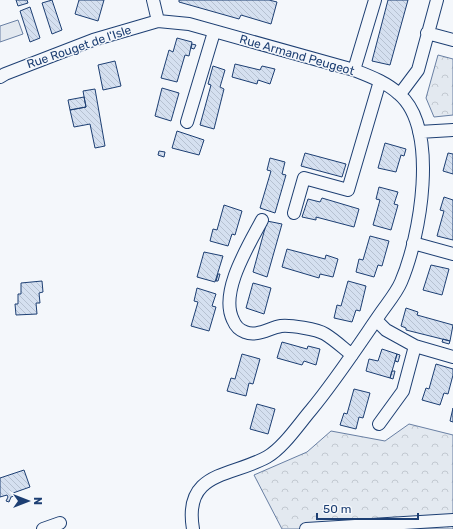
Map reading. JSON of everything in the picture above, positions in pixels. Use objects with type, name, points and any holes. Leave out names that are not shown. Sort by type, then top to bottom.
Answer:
[{"type":"street","points":[[153,0],[158,21]]},
{"type":"street","points":[[354,70],[375,0]]},
{"type":"street","points":[[400,94],[418,70],[437,0]]},
{"type":"street","name":"Rue Armand Peugeot","points":[[158,21],[189,24],[354,70],[380,81],[400,94],[412,110],[419,132],[423,153],[422,189],[416,233],[401,283],[352,355],[287,439],[269,456],[249,466],[217,476],[202,486],[193,499],[191,518],[193,529]]},
{"type":"street","name":"Rue Rouget de l'Isle","points":[[0,77],[93,40],[158,21]]},
{"type":"street","points":[[187,122],[214,32]]},
{"type":"street","points":[[427,33],[453,40]]},
{"type":"street","points":[[294,212],[304,178],[348,190],[380,81]]},
{"type":"street","points":[[419,132],[453,130]]},
{"type":"street","points":[[262,220],[234,276],[228,299],[229,313],[236,326],[245,333],[255,334],[281,326],[300,327],[325,334],[352,355]]},
{"type":"street","points":[[413,243],[453,254]]},
{"type":"street","points":[[376,320],[386,330],[415,346],[453,357]]},
{"type":"street","points":[[378,424],[403,391],[415,346]]},
{"type":"street","points":[[306,529],[453,520]]},
{"type":"street","points":[[43,529],[60,523]]},
{"type":"green space","points":[[18,20],[23,34],[0,42],[0,26]]},
{"type":"green space","points":[[438,55],[453,59],[453,115],[434,117],[426,98]]},
{"type":"green space","points":[[409,424],[453,435],[453,529],[282,529],[254,475],[307,452],[331,431],[385,441]]},
{"type":"building","points":[[16,0],[27,0],[28,3],[18,6]]},
{"type":"building","points":[[52,0],[62,30],[52,34],[42,3]]},
{"type":"building","points":[[79,0],[104,0],[98,21],[75,14]]},
{"type":"building","points":[[179,0],[269,0],[277,2],[271,24],[241,15],[239,19],[179,2]]},
{"type":"building","points":[[388,0],[408,0],[390,65],[372,61]]},
{"type":"building","points":[[30,7],[40,38],[30,42],[20,11]]},
{"type":"building","points":[[177,38],[192,42],[189,56],[185,55],[177,82],[161,78],[169,50],[173,52]]},
{"type":"building","points":[[192,44],[196,45],[194,49],[191,48]]},
{"type":"building","points":[[115,61],[121,86],[103,90],[98,65]]},
{"type":"building","points":[[235,64],[260,70],[262,66],[275,69],[270,84],[258,80],[257,84],[232,77]]},
{"type":"building","points":[[213,66],[225,70],[220,87],[224,89],[214,129],[200,125],[211,85],[208,84]]},
{"type":"building","points":[[162,88],[179,93],[171,121],[155,116]]},
{"type":"building","points":[[95,89],[105,146],[95,148],[90,124],[74,127],[70,110],[86,107],[83,91]]},
{"type":"building","points":[[84,97],[86,107],[70,110],[68,100]]},
{"type":"building","points":[[177,131],[204,140],[199,155],[172,148]]},
{"type":"building","points":[[385,143],[406,149],[404,156],[401,155],[396,172],[378,168]]},
{"type":"building","points":[[159,151],[165,152],[164,157],[158,155]]},
{"type":"building","points":[[305,153],[346,164],[342,177],[301,166]]},
{"type":"building","points":[[448,153],[453,154],[453,174],[443,171]]},
{"type":"building","points":[[270,158],[285,162],[282,174],[286,175],[275,213],[260,208],[271,171],[267,170]]},
{"type":"building","points":[[379,187],[398,192],[394,204],[398,205],[391,230],[373,225],[380,200],[376,199]]},
{"type":"building","points":[[444,197],[453,200],[453,240],[437,236],[444,211],[440,210]]},
{"type":"building","points":[[322,198],[359,209],[354,227],[316,217],[316,220],[302,217],[308,199],[320,202]]},
{"type":"building","points":[[224,205],[242,211],[235,235],[232,234],[228,246],[210,241],[213,229],[217,230]]},
{"type":"building","points":[[267,221],[282,224],[267,277],[253,272]]},
{"type":"building","points":[[370,236],[389,241],[382,266],[378,265],[374,277],[356,272],[359,259],[363,260]]},
{"type":"building","points":[[287,249],[325,259],[326,255],[338,259],[333,277],[320,274],[319,278],[282,267]]},
{"type":"building","points":[[204,252],[223,256],[215,282],[197,277]]},
{"type":"building","points":[[431,265],[449,269],[442,295],[423,290]]},
{"type":"building","points":[[218,274],[220,274],[218,281],[216,281]]},
{"type":"building","points":[[42,281],[43,292],[39,293],[40,303],[36,303],[37,314],[16,315],[15,304],[18,304],[18,294],[21,294],[21,283]]},
{"type":"building","points":[[348,281],[366,286],[360,311],[356,310],[352,322],[334,318],[337,305],[341,306]]},
{"type":"building","points":[[253,283],[271,288],[264,314],[246,308]]},
{"type":"building","points":[[197,288],[216,294],[212,306],[216,307],[209,331],[191,326],[198,302],[194,301]]},
{"type":"building","points":[[406,308],[418,312],[417,315],[453,325],[450,341],[406,330],[406,328],[401,326]]},
{"type":"building","points":[[443,339],[450,341],[449,344],[442,342]]},
{"type":"building","points":[[282,342],[307,349],[308,346],[320,349],[316,365],[304,361],[302,365],[277,358]]},
{"type":"building","points":[[382,349],[397,354],[390,378],[366,371],[369,359],[378,361]]},
{"type":"building","points":[[242,354],[260,359],[253,384],[249,383],[246,396],[227,391],[231,378],[235,379]]},
{"type":"building","points":[[397,354],[400,355],[398,362],[395,361]]},
{"type":"building","points":[[436,364],[453,369],[448,394],[444,393],[440,405],[422,400],[426,388],[429,389]]},
{"type":"building","points":[[392,371],[395,371],[393,379],[390,378]]},
{"type":"building","points":[[354,389],[370,393],[363,418],[359,417],[356,429],[340,425],[344,413],[347,414]]},
{"type":"building","points":[[257,404],[275,409],[268,434],[250,429]]},
{"type":"building","points":[[453,408],[453,422],[450,421]]},
{"type":"building","points":[[24,470],[30,487],[13,493],[14,496],[11,497],[9,502],[6,501],[8,497],[7,495],[0,497],[0,478]]}]
